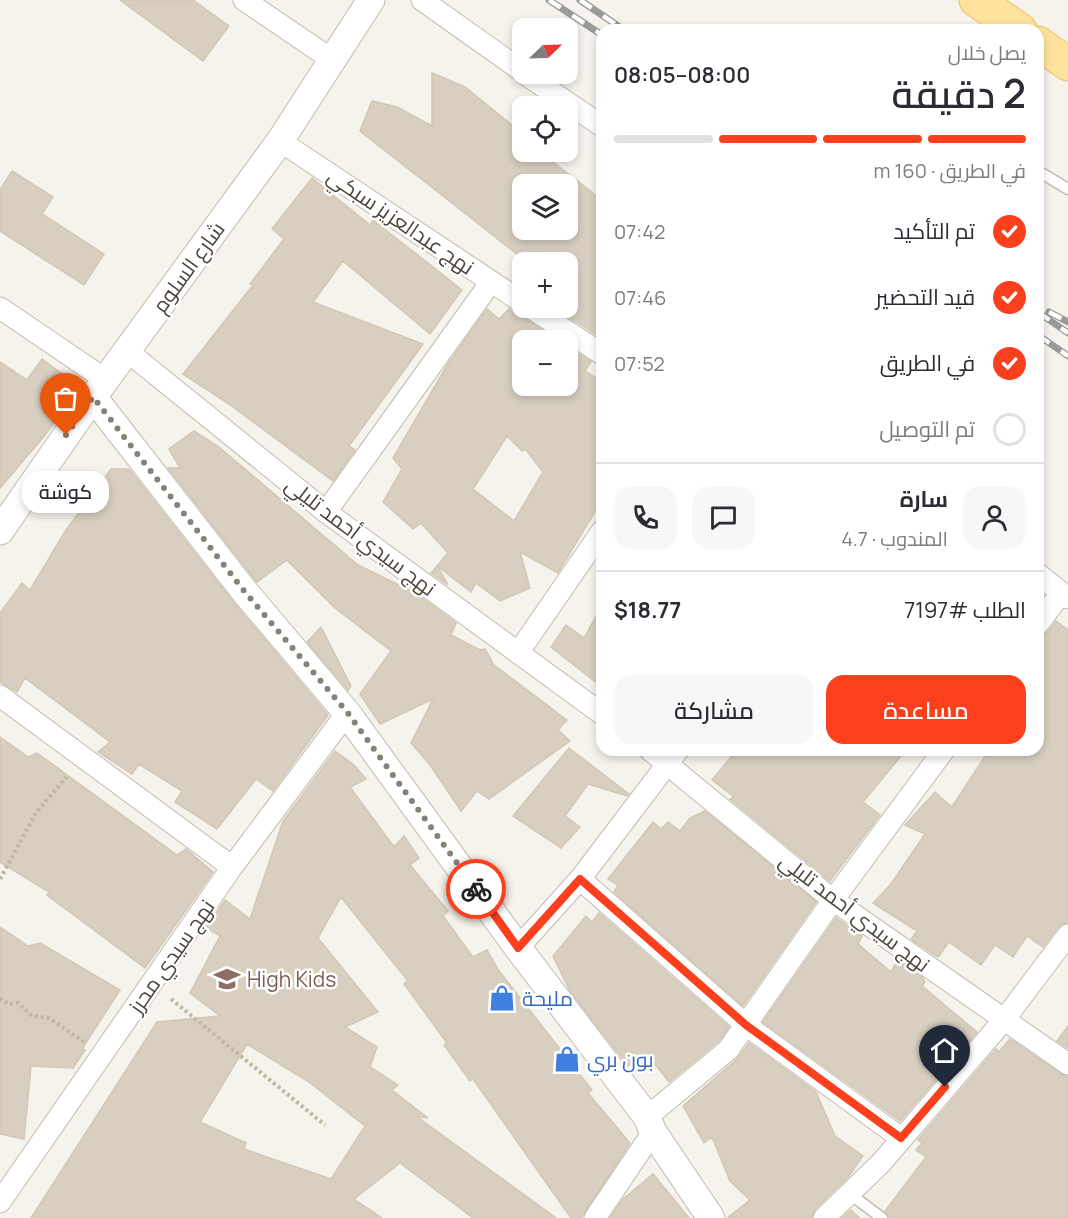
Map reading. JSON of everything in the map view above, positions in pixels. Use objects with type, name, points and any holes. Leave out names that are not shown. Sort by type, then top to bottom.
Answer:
[{"type":"main road","points":[[976,0],[1011,24]]},
{"type":"main road","points":[[1044,47],[1068,64]]},
{"type":"street","points":[[244,0],[331,59]]},
{"type":"street","name":"شارع السلوم","points":[[0,531],[127,351],[280,141],[371,0]]},
{"type":"street","points":[[422,0],[512,64]]},
{"type":"street","points":[[541,84],[596,122]]},
{"type":"street","name":"نهج عبدالعزيز سبكي","points":[[280,141],[512,296]]},
{"type":"street","points":[[326,512],[491,282]]},
{"type":"street","points":[[0,308],[100,389],[245,592],[347,712],[518,948],[650,1124],[711,1218]]},
{"type":"street","points":[[546,318],[596,350]]},
{"type":"street","name":"نهج سيدي أحمد تليلي","points":[[127,351],[326,512],[596,710]]},
{"type":"street","points":[[518,653],[596,540]]},
{"type":"street","points":[[1044,579],[1064,596],[1044,618]]},
{"type":"street","points":[[0,696],[232,867]]},
{"type":"street","name":"نهج سيدي محرز","points":[[0,1202],[232,867],[347,712]]},
{"type":"street","points":[[518,948],[580,879],[673,756]]},
{"type":"street","name":"نهج سيدي أحمد تليلي","points":[[673,756],[833,900],[1068,1064]]},
{"type":"street","points":[[595,1218],[650,1124],[728,1050],[833,900],[940,756]]},
{"type":"street","points":[[580,879],[746,1025],[901,1138]]},
{"type":"street","points":[[824,1218],[850,1194],[901,1138],[1004,1020],[1068,935]]},
{"type":"lane","points":[[1044,175],[1068,189]]},
{"type":"lane","points":[[850,1194],[882,1218]]},
{"type":"path","points":[[0,879],[36,813],[83,756]]},
{"type":"path","points":[[152,983],[325,1125]]},
{"type":"path","points":[[0,998],[8,1004],[18,1004],[32,1016],[49,1018],[102,1055]]},
{"type":"building","points":[[120,0],[193,0],[229,26],[203,61]]},
{"type":"building","points":[[432,73],[465,87],[512,125],[512,162],[553,162],[568,174],[512,174],[512,240],[578,240],[578,181],[596,195],[596,334],[570,318],[578,318],[578,252],[514,252],[360,131],[372,101],[397,107],[432,126]]},
{"type":"building","points":[[12,171],[53,197],[42,214],[104,254],[84,285],[0,231],[0,190]]},
{"type":"building","points":[[312,178],[370,225],[373,220],[462,290],[430,334],[343,261],[313,302],[423,344],[349,446],[355,450],[333,481],[229,404],[183,374],[253,285],[250,284],[284,239],[272,229]]},
{"type":"building","points":[[487,309],[499,319],[509,309],[512,311],[512,318],[523,318],[542,330],[512,330],[512,396],[578,396],[578,354],[591,362],[585,371],[596,378],[596,510],[558,573],[520,552],[530,588],[500,601],[476,583],[471,592],[437,566],[448,553],[421,523],[413,529],[383,502],[402,469],[393,458],[454,356],[457,357],[454,355]],"holes":[[[507,436],[522,451],[526,450],[543,472],[514,521],[473,489]]]},
{"type":"building","points":[[42,359],[80,387],[46,434],[0,488],[0,362],[27,380]]},
{"type":"building","points":[[194,431],[219,447],[358,565],[415,593],[456,623],[451,635],[480,650],[485,649],[494,665],[567,720],[558,730],[570,741],[489,799],[477,791],[461,811],[430,765],[411,743],[433,699],[380,724],[360,694],[391,651],[335,608],[287,560],[257,582],[168,468],[180,468],[169,449]]},
{"type":"building","points":[[111,469],[129,469],[233,602],[328,715],[273,791],[256,779],[217,829],[175,802],[182,791],[139,764],[132,774],[98,752],[110,742],[25,678],[17,692],[0,682],[0,613],[22,583],[30,590],[66,530]]},
{"type":"building","points":[[437,566],[448,585],[431,573]]},
{"type":"building","points":[[596,616],[596,682],[551,647],[566,625],[584,638]]},
{"type":"building","points":[[1056,621],[1068,630],[1068,922],[1058,927],[1043,947],[1027,936],[1013,957],[995,945],[981,965],[949,942],[938,957],[911,939],[917,931],[873,903],[891,884],[925,834],[905,825],[935,792],[952,807],[985,756],[1044,756],[1044,634]]},
{"type":"building","points":[[321,627],[351,686],[348,690],[307,642]]},
{"type":"building","points":[[0,737],[28,757],[37,753],[177,855],[186,849],[213,872],[145,968],[47,895],[49,892],[0,862]]},
{"type":"building","points":[[569,748],[629,794],[627,796],[588,784],[565,816],[580,827],[561,848],[513,816]]},
{"type":"building","points":[[335,751],[354,765],[366,779],[350,787],[394,847],[404,836],[419,858],[410,865],[448,911],[443,916],[473,957],[487,950],[499,971],[592,1090],[588,1093],[630,1143],[581,1218],[571,1218],[473,1079],[470,1081],[444,1045],[447,1043],[404,984],[408,981],[341,897],[318,938],[378,1012],[345,1027],[377,1047],[370,1067],[398,1085],[392,1090],[428,1118],[416,1116],[556,1218],[473,1218],[400,1163],[354,1199],[382,1218],[31,1218],[157,1022],[220,1016],[190,993],[220,936],[206,927],[225,900],[250,919],[283,821]],"holes":[[[247,1044],[309,1082],[365,1126],[331,1179],[244,1149],[246,1143],[200,1122]]]},
{"type":"building","points":[[732,756],[901,756],[863,802],[880,815],[830,881],[730,799],[734,797],[712,780]]},
{"type":"building","points":[[705,811],[816,902],[743,1006],[614,892],[618,885],[608,879],[653,822],[661,829],[668,822],[680,831],[690,818]]},
{"type":"building","points":[[599,913],[729,1027],[719,1041],[669,1082],[651,1059],[635,1069],[631,1064],[628,1066],[570,991],[553,956],[586,916],[592,922]]},
{"type":"building","points":[[836,918],[862,936],[858,944],[891,972],[897,960],[922,977],[925,982],[922,986],[977,1032],[900,1121],[763,1022]]},
{"type":"building","points":[[0,927],[28,946],[40,943],[120,990],[82,1049],[85,1050],[73,1068],[31,1066],[24,1139],[0,1134]]},
{"type":"building","points":[[1068,1026],[1068,1048],[1057,1041]]},
{"type":"building","points":[[1010,1039],[1068,1077],[1068,1218],[889,1218],[885,1211],[926,1157],[916,1150],[922,1143],[918,1140],[996,1049],[999,1052]]},
{"type":"building","points":[[749,1043],[816,1092],[835,1136],[863,1156],[849,1176],[815,1209],[812,1218],[727,1218],[750,1200],[730,1181],[712,1137],[704,1143],[683,1106],[736,1060]]},
{"type":"building","points":[[653,1174],[689,1218],[610,1218],[623,1199]]},
{"type":"building","points":[[851,1210],[859,1218],[842,1218]]},
{"type":"railway","points":[[549,0],[596,31]]},
{"type":"railway","points":[[580,0],[615,24]]},
{"type":"railway","points":[[1049,312],[1068,322]]},
{"type":"railway","points":[[1044,316],[1068,333]]},
{"type":"railway","points":[[1044,339],[1068,356]]},
{"type":"way so far","points":[[66,435],[93,397],[245,592],[347,712],[476,889]]},
{"type":"place","name":"كوشة","points":[[66,435]]},
{"type":"place","name":"High Kids","points":[[227,979]]},
{"type":"place","name":"مليحة","points":[[502,998]]},
{"type":"place","name":"بون بري","points":[[567,1059]]},
{"type":"route","points":[[476,889],[518,948],[580,879],[746,1025],[901,1138],[945,1087]]}]
